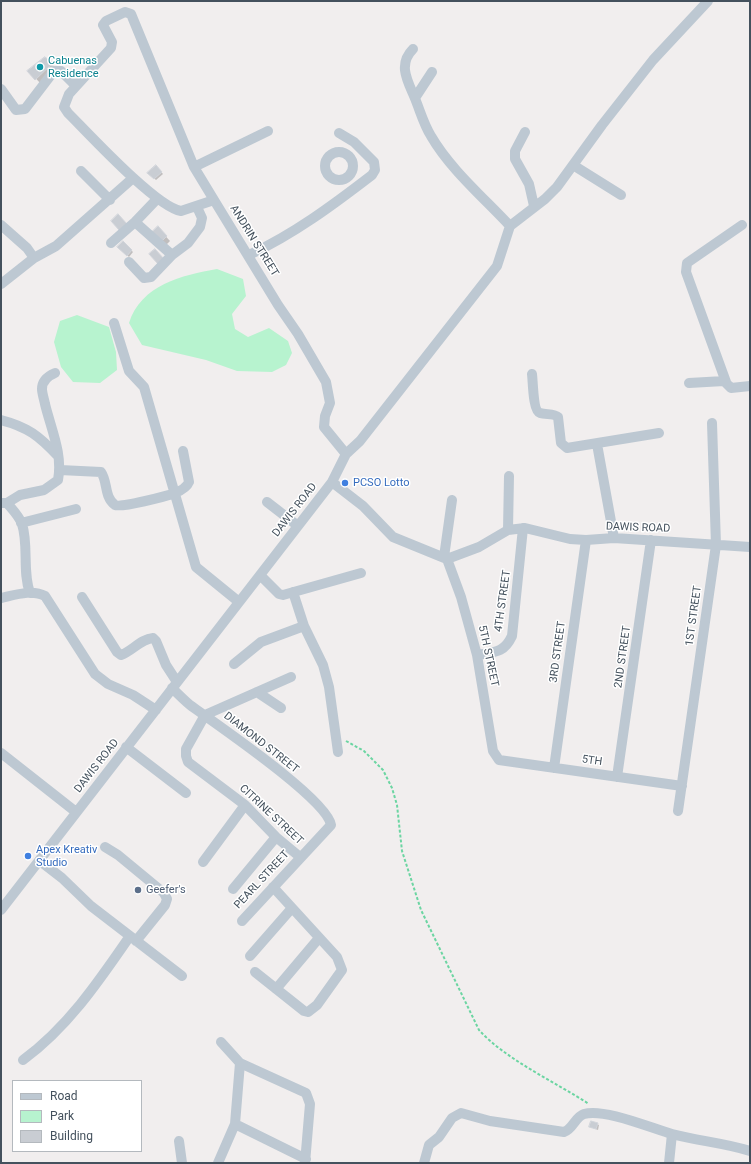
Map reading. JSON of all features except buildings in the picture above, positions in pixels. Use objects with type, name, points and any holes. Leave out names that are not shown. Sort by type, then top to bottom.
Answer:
[{"type":"street","points":[[332,482],[346,454],[360,441],[497,266],[510,226],[557,187],[653,60],[708,1]]},
{"type":"street","points":[[1,89],[19,110],[25,109],[54,71],[61,71],[76,86],[111,48],[112,42],[103,25],[105,22],[125,12],[130,13],[142,36],[194,167],[214,200]]},
{"type":"street","points":[[412,49],[407,54],[404,63],[406,76],[423,123],[438,148],[510,226]]},
{"type":"street","points":[[415,98],[432,72]]},
{"type":"street","name":"ANDRIN STREET","points":[[76,86],[69,94],[64,107],[68,113],[156,199],[175,210],[181,211],[197,207],[214,200],[326,382],[330,403],[325,416],[324,427],[346,454]]},
{"type":"street","points":[[194,167],[268,131]]},
{"type":"street","points":[[525,132],[515,151],[515,159],[529,184],[534,206]]},
{"type":"street","points":[[249,255],[268,246],[322,213],[372,175],[375,165],[354,142],[339,133]]},
{"type":"street","points":[[573,165],[622,195]]},
{"type":"street","points":[[81,172],[110,200]]},
{"type":"street","points":[[347,177],[353,189]]},
{"type":"street","points":[[1,284],[34,258],[56,246],[110,200],[133,178]]},
{"type":"street","points":[[111,243],[135,222],[156,199]]},
{"type":"street","points":[[129,262],[144,278],[151,277],[172,255],[188,243],[200,227],[202,218],[197,207]]},
{"type":"street","points":[[135,222],[172,255]]},
{"type":"street","points":[[1,225],[27,248],[34,258]]},
{"type":"street","points":[[742,225],[687,263],[686,272],[726,382],[731,388],[750,386]]},
{"type":"street","points":[[114,323],[129,371],[144,387],[196,567],[239,602]]},
{"type":"street","points":[[30,593],[27,585],[26,550],[22,523],[4,503],[20,495],[44,490],[58,480],[60,470],[57,443],[48,416],[42,388],[44,381],[55,373]]},
{"type":"street","points":[[532,374],[536,408],[540,413],[556,415],[558,417],[561,443],[566,448],[659,433]]},
{"type":"street","points":[[689,383],[726,382]]},
{"type":"street","points":[[1,420],[20,425],[42,438],[58,456]]},
{"type":"street","name":"1ST STREET","points":[[678,811],[716,545],[712,424]]},
{"type":"street","points":[[597,444],[614,538]]},
{"type":"street","points":[[60,470],[101,472],[104,475],[106,492],[113,504],[118,506],[175,493],[184,488],[189,482],[182,451]]},
{"type":"street","points":[[508,530],[509,476]]},
{"type":"street","name":"DAWIS ROAD","points":[[1,910],[332,482],[363,506],[394,537],[445,558],[479,547],[508,530],[523,528],[570,539],[586,540],[614,538],[750,547]]},
{"type":"street","points":[[445,558],[452,500]]},
{"type":"street","points":[[267,502],[298,526]]},
{"type":"street","points":[[22,523],[76,510]]},
{"type":"street","name":"4TH STREET","points":[[478,655],[498,652],[507,646],[512,636],[523,528]]},
{"type":"street","name":"3RD STREET","points":[[554,768],[586,540]]},
{"type":"street","name":"2ND STREET","points":[[617,777],[651,540]]},
{"type":"street","name":"5TH STREET","points":[[445,558],[461,597],[478,655],[493,751],[498,760]]},
{"type":"street","points":[[260,575],[279,594],[282,595],[361,573]]},
{"type":"street","points":[[294,592],[304,626],[323,665],[329,687],[338,752]]},
{"type":"street","points":[[1,598],[30,593],[40,593],[45,596],[95,674],[108,684],[133,695],[156,710]]},
{"type":"street","name":"DIAMOND STREET","points":[[82,597],[117,652],[121,654],[126,653],[147,638],[153,638],[156,641],[175,685],[190,705],[253,750],[317,804],[331,821]]},
{"type":"street","points":[[234,664],[261,642],[304,626]]},
{"type":"street","points":[[205,715],[291,677]]},
{"type":"street","points":[[257,692],[281,708]]},
{"type":"street","name":"CITRINE STREET","points":[[205,715],[186,749],[188,762],[245,805],[276,837],[300,857]]},
{"type":"street","points":[[126,747],[186,793]]},
{"type":"street","points":[[1,753],[76,812]]},
{"type":"street","name":"5TH","points":[[498,760],[682,786]]},
{"type":"street","points":[[203,862],[245,805]]},
{"type":"street","name":"PEARL STREET","points":[[242,921],[331,825],[331,821]]},
{"type":"street","points":[[233,889],[276,837]]},
{"type":"street","points":[[24,1060],[39,1048],[71,1015],[133,939],[165,905],[167,898],[164,893],[118,855],[105,847]]},
{"type":"street","points":[[40,861],[62,878],[91,906],[182,976]]},
{"type":"street","points":[[255,972],[304,1011],[310,1011],[317,1005],[340,976],[343,968],[337,957],[273,887]]},
{"type":"street","points":[[250,956],[292,908]]},
{"type":"street","points":[[276,989],[319,938]]},
{"type":"street","points":[[221,1042],[240,1062],[306,1093],[310,1104],[306,1161],[235,1124]]},
{"type":"street","points":[[218,1163],[235,1124],[240,1062]]},
{"type":"street","points":[[424,1163],[429,1145],[439,1137],[452,1118],[461,1113],[490,1121],[564,1132],[569,1131],[580,1115],[585,1113],[605,1114],[672,1134],[750,1151]]},
{"type":"street","points":[[669,1163],[672,1134]]},
{"type":"street","points":[[179,1141],[182,1163]]},
{"type":"path","points":[[336,735],[364,751],[383,770],[392,788],[397,805],[402,850],[422,910],[479,1030],[487,1038],[515,1058],[605,1114]]},
{"type":"green space","points":[[217,269],[243,279],[246,296],[232,314],[235,329],[248,337],[269,328],[288,341],[292,353],[286,365],[272,372],[237,371],[206,360],[142,345],[129,323],[135,310],[143,299],[164,284],[204,271]]},
{"type":"green space","points":[[77,315],[109,327],[116,352],[117,370],[100,383],[73,382],[61,367],[54,342],[60,321]]},
{"type":"place","name":"Cabuenas Residence","points":[[40,67]]},
{"type":"place","name":"PCSO Lotto","points":[[345,483]]},
{"type":"place","name":"Apex Kreativ Studio","points":[[28,856]]},
{"type":"place","name":"Geefer's","points":[[138,890]]}]
